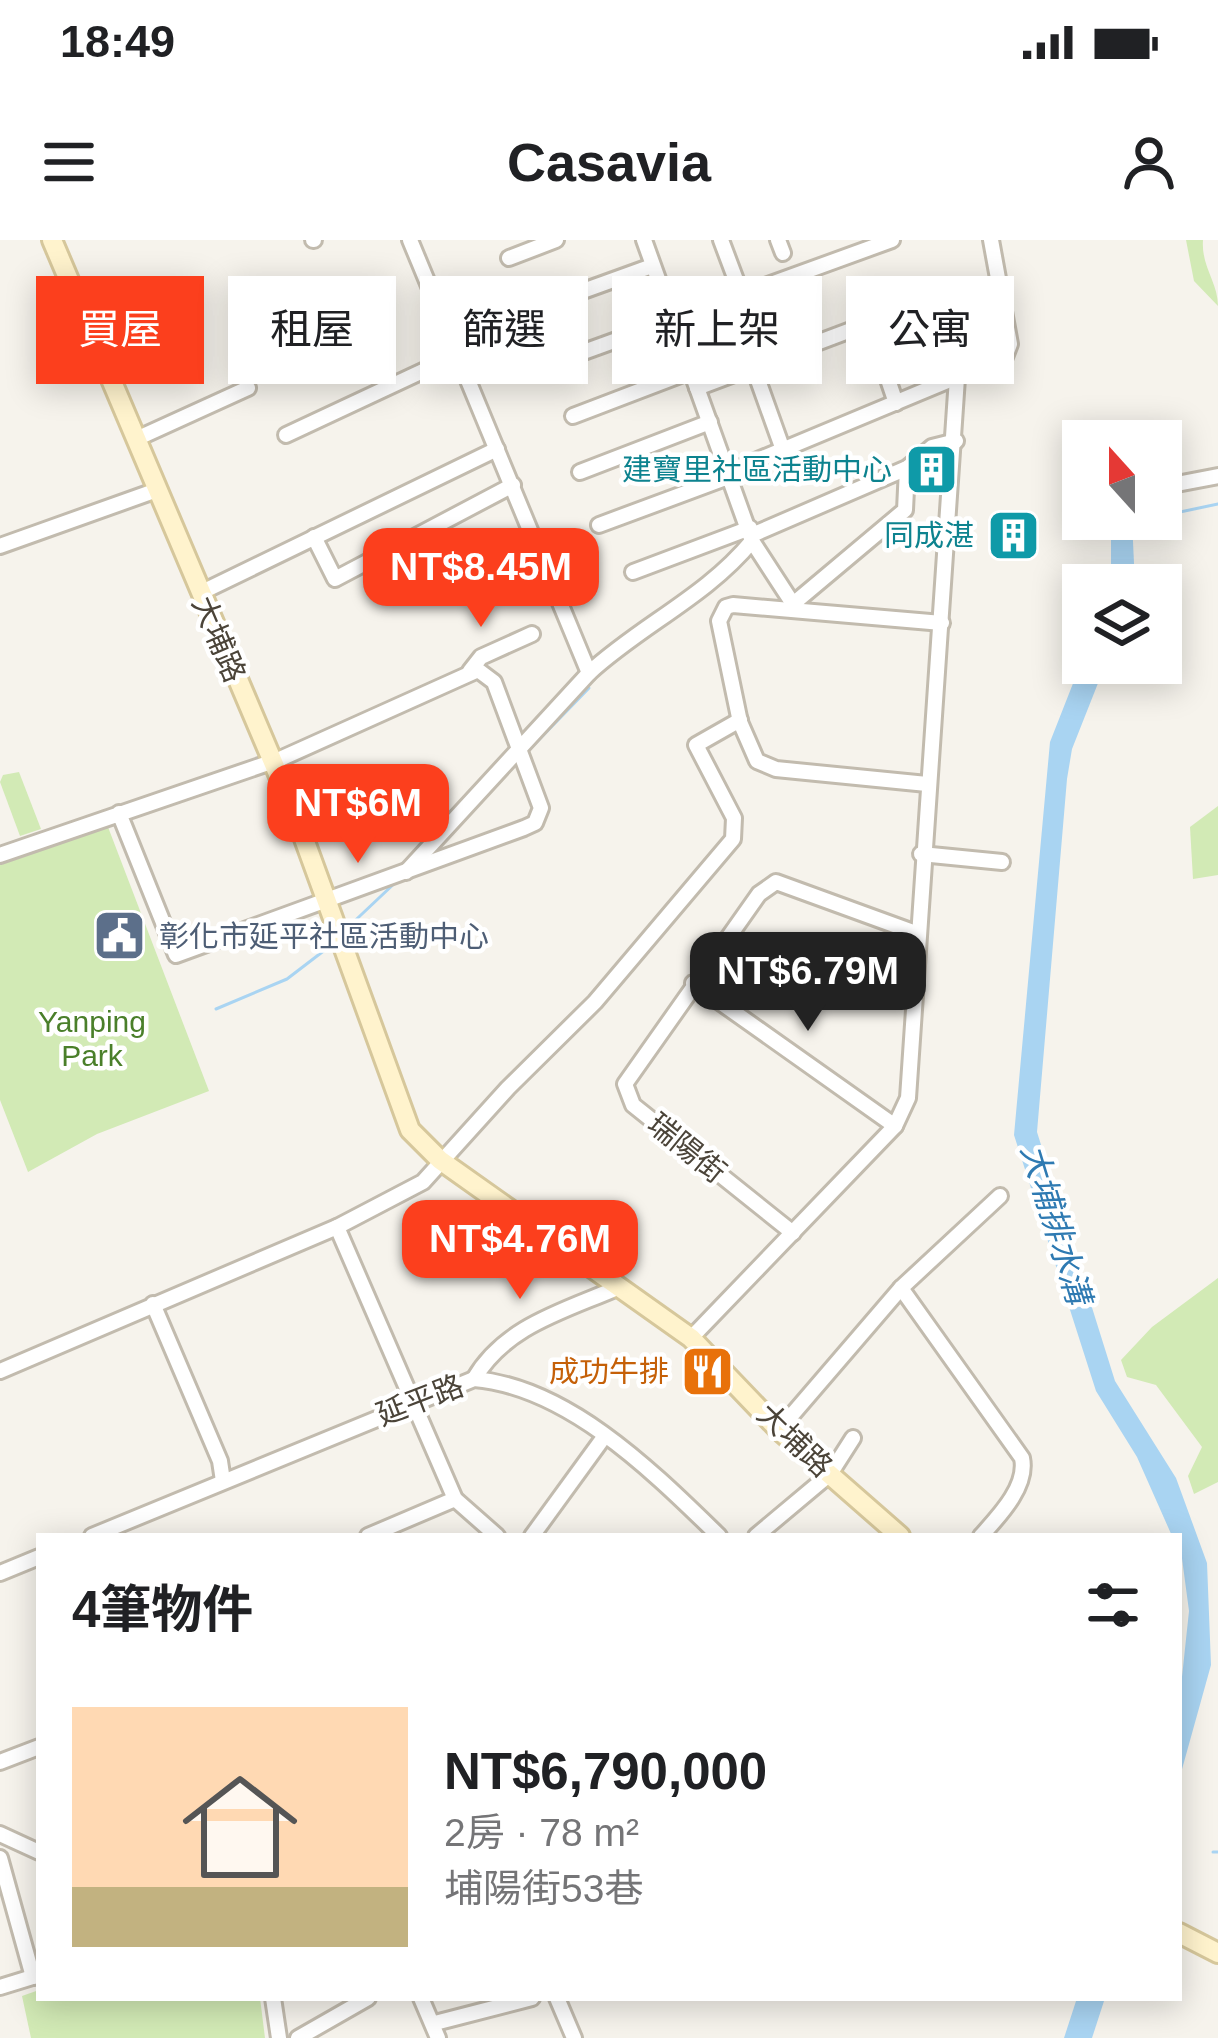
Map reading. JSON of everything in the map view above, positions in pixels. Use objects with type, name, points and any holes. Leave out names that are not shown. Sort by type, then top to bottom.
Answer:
[{"type":"main road","name":"大埔路","points":[[52,240],[331,903],[410,1130],[440,1160],[692,1338],[778,1430],[897,1533]]},
{"type":"main road","points":[[1182,1935],[1218,1953]]},
{"type":"street","points":[[410,240],[425,276]]},
{"type":"street","points":[[509,258],[556,240]]},
{"type":"street","points":[[644,240],[656,276]]},
{"type":"street","points":[[721,240],[734,276]]},
{"type":"street","points":[[796,276],[892,240]]},
{"type":"street","points":[[991,240],[999,276]]},
{"type":"street","points":[[588,289],[652,266]]},
{"type":"street","points":[[286,435],[420,373]]},
{"type":"street","points":[[470,384],[589,673]]},
{"type":"street","points":[[573,416],[657,384]]},
{"type":"street","points":[[696,384],[751,535],[796,604],[905,509],[907,468]]},
{"type":"street","points":[[698,388],[710,384]]},
{"type":"street","points":[[759,384],[783,450]]},
{"type":"street","points":[[889,384],[896,404]]},
{"type":"street","points":[[599,525],[945,384]]},
{"type":"street","points":[[692,1338],[895,1126],[908,1098],[921,854],[957,384]]},
{"type":"street","points":[[136,439],[248,388]]},
{"type":"street","points":[[580,472],[710,422]]},
{"type":"street","points":[[633,572],[751,535],[907,468],[932,447],[956,441]]},
{"type":"street","points":[[200,593],[496,449]]},
{"type":"street","points":[[1182,483],[1218,476]]},
{"type":"street","points":[[314,537],[335,579],[512,485]]},
{"type":"street","points":[[0,546],[157,490]]},
{"type":"street","points":[[403,875],[589,673],[617,647],[689,603],[751,535]]},
{"type":"street","points":[[927,784],[765,765],[748,750],[720,631],[726,607],[942,623]]},
{"type":"street","points":[[0,855],[271,762],[470,671],[481,657],[532,634]]},
{"type":"street","points":[[118,813],[176,955],[331,903],[535,823],[540,798],[494,682],[487,673],[470,671]]},
{"type":"street","points":[[0,1371],[338,1228],[423,1182],[595,1002],[733,839],[734,818],[696,745],[740,720]]},
{"type":"street","points":[[921,854],[1001,862]]},
{"type":"street","name":"瑞陽街","points":[[793,1232],[628,1096],[625,1084],[692,983],[759,894],[776,882],[916,933]]},
{"type":"street","points":[[692,983],[895,1126]]},
{"type":"street","points":[[778,1430],[901,1288],[1000,1196]]},
{"type":"street","points":[[338,1228],[455,1498],[494,1533]]},
{"type":"street","points":[[474,1379],[485,1360],[517,1330],[617,1288]]},
{"type":"street","points":[[901,1288],[1022,1458],[1025,1472],[1020,1484],[983,1533]]},
{"type":"street","points":[[153,1304],[223,1481]]},
{"type":"street","name":"延平路","points":[[115,1532],[223,1481],[474,1379],[516,1386],[604,1437],[716,1533]]},
{"type":"street","points":[[534,1533],[604,1437]]},
{"type":"street","points":[[760,1533],[830,1474],[853,1438]]},
{"type":"street","points":[[375,1533],[455,1498]]},
{"type":"street","points":[[0,1573],[36,1558]]},
{"type":"street","points":[[0,1762],[36,1749]]},
{"type":"street","points":[[0,1834],[36,1851]]},
{"type":"street","points":[[0,1858],[36,1976],[0,1987]]},
{"type":"street","points":[[273,2001],[279,2038]]},
{"type":"street","points":[[298,2038],[363,2001]]},
{"type":"street","points":[[423,2001],[436,2031],[523,2001]]},
{"type":"street","points":[[558,2001],[574,2038]]},
{"type":"green space","points":[[1186,240],[1203,240],[1218,306],[1194,281]]},
{"type":"green space","points":[[19,772],[41,829],[20,836],[0,782],[3,775]]},
{"type":"green space","points":[[1218,806],[1218,875],[1193,879],[1190,827]]},
{"type":"green space","name":"Yanping Park","points":[[108,827],[209,1091],[97,1134],[28,1172],[0,1100],[0,865]]},
{"type":"green space","points":[[1218,1278],[1218,1482],[1194,1494],[1188,1476],[1202,1447],[1156,1385],[1127,1377],[1121,1360],[1152,1327]]},
{"type":"green space","points":[[36,1991],[36,2001],[260,2001],[265,2038],[31,2038],[22,1996]]},
{"type":"water","points":[[1111,540],[1133,540],[1134,564],[1111,564]]},
{"type":"water","name":"大埔排水溝","points":[[1073,684],[1098,684],[1072,749],[1067,779],[1037,1132],[1115,1381],[1176,1478],[1207,1563],[1211,1665],[1182,1769],[1182,1677],[1189,1611],[1182,1533],[1171,1533],[1137,1457],[1096,1391],[1014,1135],[1050,742]]},
{"type":"water","points":[[1076,2001],[1104,2001],[1092,2038],[1064,2038]]},
{"type":"waterway","points":[[1182,512],[1218,504]]},
{"type":"waterway","points":[[528,751],[589,688]]},
{"type":"waterway","points":[[491,790],[518,762]]},
{"type":"waterway","points":[[344,931],[398,880]]},
{"type":"waterway","points":[[216,1009],[287,979],[334,943]]},
{"type":"waterway","points":[[1213,1852],[1218,1852]]},
{"type":"place","name":"建寶里社區活動中心","points":[[931,469]]},
{"type":"place","name":"同成湛","points":[[1013,535]]},
{"type":"place","name":"彰化市延平社區活動中心","points":[[120,936]]},
{"type":"place","name":"成功牛排","points":[[708,1371]]}]
